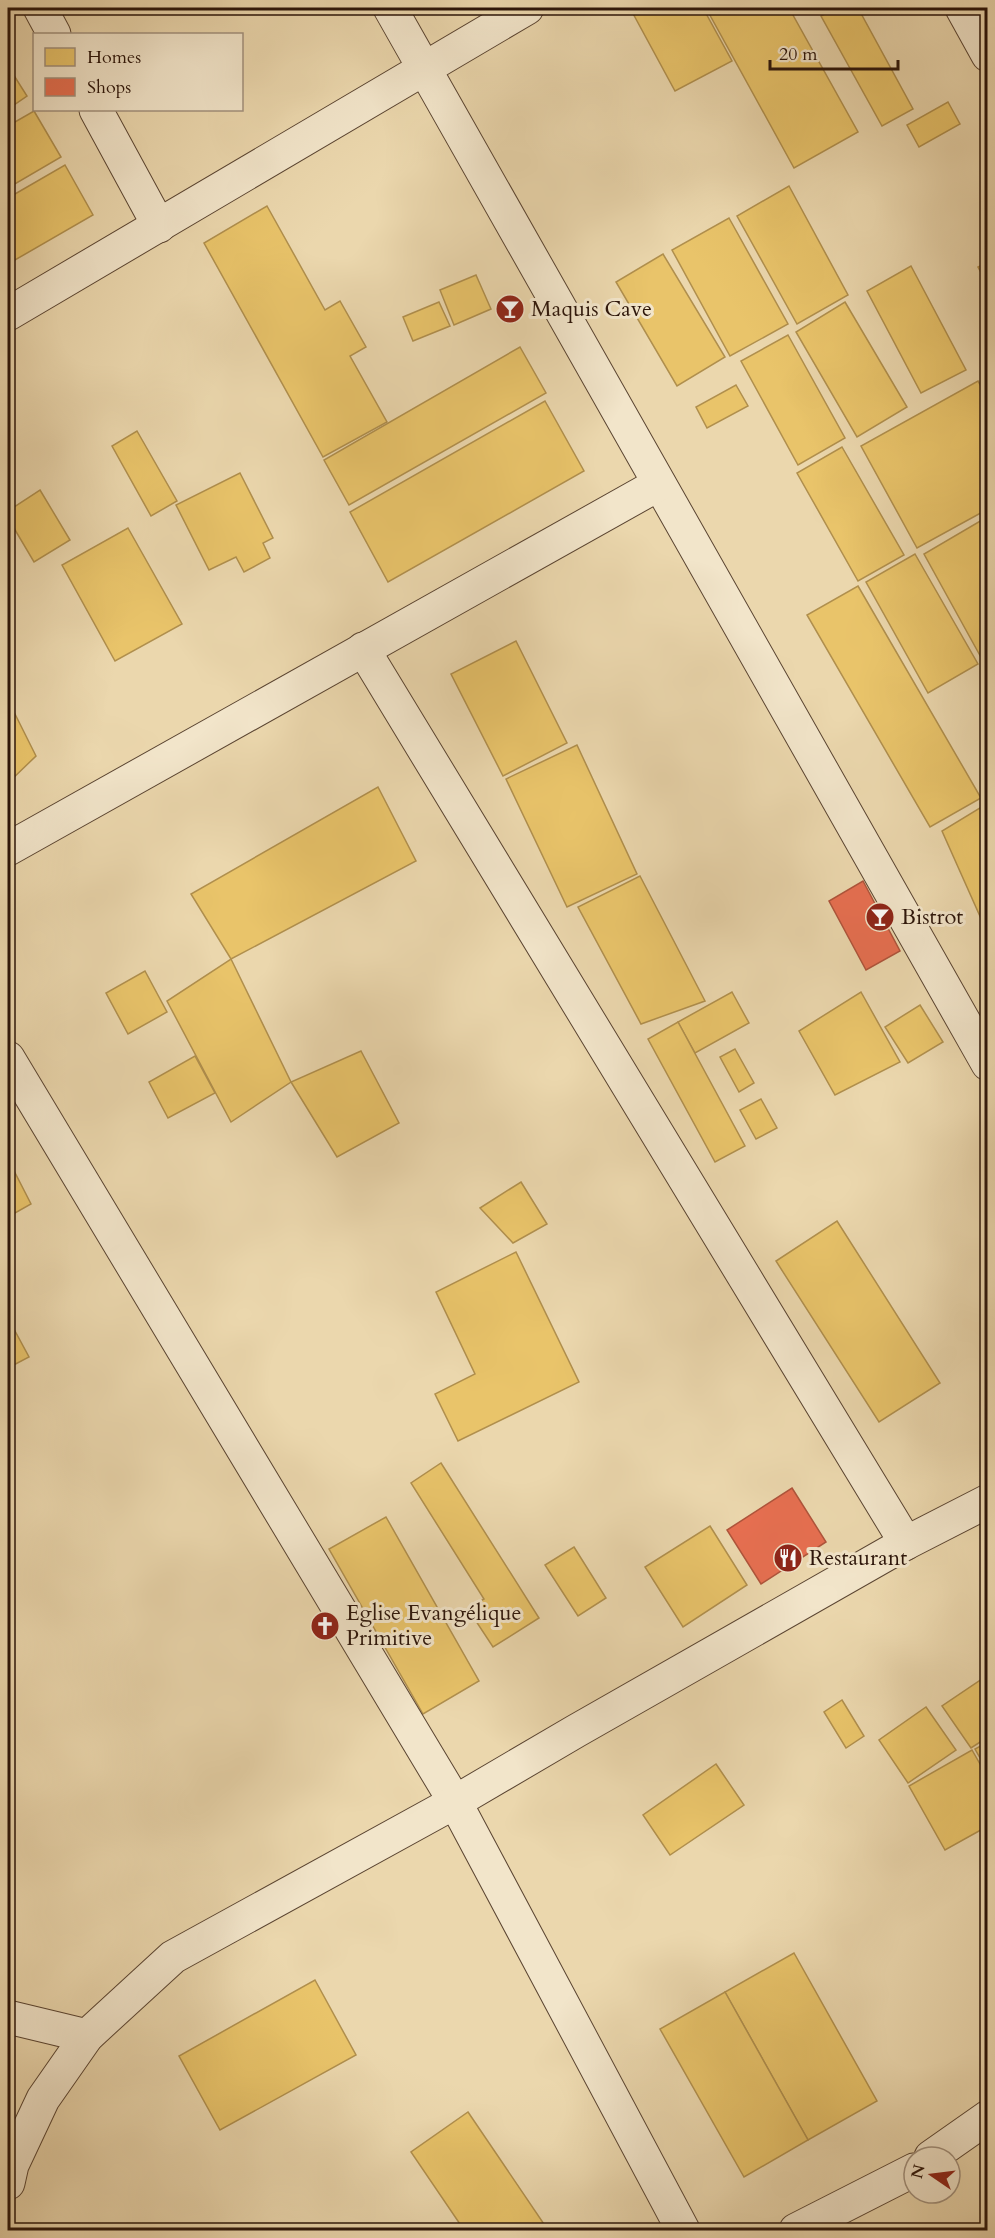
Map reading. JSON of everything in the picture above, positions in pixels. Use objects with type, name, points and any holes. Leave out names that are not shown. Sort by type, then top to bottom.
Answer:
[{"type":"street","points":[[40,8],[53,33]]},
{"type":"street","points":[[390,8],[987,1064]]},
{"type":"street","points":[[8,314],[527,8]]},
{"type":"street","points":[[962,8],[987,55]]},
{"type":"street","points":[[97,111],[159,226]]},
{"type":"street","points":[[8,849],[659,484]]},
{"type":"street","points":[[363,649],[906,1543]]},
{"type":"street","points":[[8,1058],[455,1802],[683,2230]]},
{"type":"street","points":[[8,2183],[12,2165],[43,2098],[87,2036],[173,1958],[455,1802],[906,1543],[987,1502]]},
{"type":"street","points":[[8,2017],[87,2036]]},
{"type":"street","points":[[948,2145],[987,2117]]},
{"type":"street","points":[[796,2230],[902,2176]]},
{"type":"building: Homes","points":[[630,8],[703,8],[732,61],[675,91]]},
{"type":"building: Homes","points":[[706,8],[789,8],[858,132],[794,168]]},
{"type":"building: Homes","points":[[836,8],[858,8],[913,109],[882,126],[821,16]]},
{"type":"building: Homes","points":[[8,66],[27,96],[8,109]]},
{"type":"building: Homes","points":[[948,102],[960,124],[919,147],[907,125]]},
{"type":"building: Homes","points":[[34,111],[61,157],[8,188],[8,126]]},
{"type":"building: Homes","points":[[65,165],[93,215],[8,264],[8,198]]},
{"type":"building: Homes","points":[[789,186],[848,295],[797,324],[737,216]]},
{"type":"building: Homes","points":[[267,206],[325,310],[340,301],[366,347],[350,356],[387,422],[323,457],[204,243]]},
{"type":"building: Homes","points":[[729,218],[788,324],[730,356],[672,250]]},
{"type":"building: Homes","points":[[663,254],[725,357],[677,386],[616,282]]},
{"type":"building: Homes","points":[[988,262],[988,285],[978,267]]},
{"type":"building: Homes","points":[[911,266],[966,370],[921,393],[867,291]]},
{"type":"building: Homes","points":[[476,275],[491,309],[454,325],[440,290]]},
{"type":"building: Homes","points":[[439,302],[450,326],[413,341],[403,317]]},
{"type":"building: Homes","points":[[845,302],[907,407],[857,437],[796,332]]},
{"type":"building: Homes","points":[[788,335],[845,438],[798,465],[741,361]]},
{"type":"building: Homes","points":[[520,347],[546,393],[349,505],[324,460]]},
{"type":"building: Homes","points":[[978,381],[988,398],[988,509],[917,548],[861,446]]},
{"type":"building: Homes","points":[[736,385],[748,406],[707,428],[696,407]]},
{"type":"building: Homes","points":[[545,401],[584,471],[388,582],[350,512]]},
{"type":"building: Homes","points":[[137,431],[177,501],[151,516],[112,446]]},
{"type":"building: Homes","points":[[842,447],[904,555],[858,581],[797,473]]},
{"type":"building: Homes","points":[[240,473],[273,538],[263,543],[270,558],[244,572],[236,557],[209,570],[176,505]]},
{"type":"building: Homes","points":[[40,490],[70,540],[34,562],[8,518],[8,511]]},
{"type":"building: Homes","points":[[982,520],[988,528],[988,670],[924,554]]},
{"type":"building: Homes","points":[[128,528],[182,624],[115,661],[62,565]]},
{"type":"building: Homes","points":[[915,554],[978,664],[928,693],[866,582]]},
{"type":"building: Homes","points":[[858,586],[981,798],[930,827],[807,615]]},
{"type":"building: Homes","points":[[516,641],[567,743],[503,776],[451,674]]},
{"type":"building: Homes","points":[[8,700],[36,756],[8,783]]},
{"type":"building: Homes","points":[[577,745],[637,874],[567,907],[506,779]]},
{"type":"building: Homes","points":[[378,787],[416,861],[231,959],[191,894]]},
{"type":"building: Homes","points":[[988,803],[988,932],[987,932],[942,831]]},
{"type":"building: Homes","points":[[640,876],[705,1001],[641,1024],[578,907]]},
{"type":"building: Homes","points":[[231,959],[291,1082],[231,1122],[167,1001]]},
{"type":"building: Homes","points":[[145,971],[167,1012],[128,1034],[106,993]]},
{"type":"building: Homes","points":[[732,992],[749,1023],[695,1053],[678,1022]]},
{"type":"building: Homes","points":[[861,992],[900,1062],[835,1095],[799,1031]]},
{"type":"building: Homes","points":[[920,1005],[943,1042],[908,1063],[885,1027]]},
{"type":"building: Homes","points":[[678,1022],[745,1146],[715,1162],[648,1039]]},
{"type":"building: Homes","points":[[735,1049],[754,1083],[739,1092],[720,1057]]},
{"type":"building: Homes","points":[[361,1051],[399,1123],[337,1157],[291,1082]]},
{"type":"building: Homes","points":[[195,1056],[215,1093],[168,1118],[149,1082]]},
{"type":"building: Homes","points":[[761,1099],[777,1128],[756,1139],[740,1110]]},
{"type":"building: Homes","points":[[8,1159],[31,1204],[8,1217]]},
{"type":"building: Homes","points":[[521,1182],[547,1224],[513,1243],[480,1208]]},
{"type":"building: Homes","points":[[837,1221],[940,1383],[879,1422],[776,1261]]},
{"type":"building: Homes","points":[[516,1252],[579,1382],[458,1441],[435,1394],[475,1374],[436,1292]]},
{"type":"building: Homes","points":[[8,1318],[29,1357],[8,1368]]},
{"type":"building: Homes","points":[[441,1463],[539,1618],[493,1647],[468,1609],[484,1599],[411,1483]]},
{"type":"building: Homes","points":[[386,1517],[479,1681],[423,1714],[329,1549]]},
{"type":"building: Homes","points":[[710,1526],[747,1585],[683,1627],[645,1567]]},
{"type":"building: Homes","points":[[574,1547],[606,1598],[578,1616],[545,1565]]},
{"type":"building: Homes","points":[[988,1675],[988,1737],[971,1748],[942,1706]]},
{"type":"building: Homes","points":[[842,1700],[864,1736],[846,1748],[824,1712]]},
{"type":"building: Homes","points":[[926,1707],[956,1750],[908,1783],[879,1740]]},
{"type":"building: Homes","points":[[988,1742],[988,1772],[975,1749]]},
{"type":"building: Homes","points":[[972,1750],[988,1778],[988,1826],[945,1850],[909,1786]]},
{"type":"building: Homes","points":[[716,1764],[744,1805],[670,1855],[643,1815]]},
{"type":"building: Homes","points":[[794,1953],[877,2101],[808,2140],[725,1992]]},
{"type":"building: Homes","points":[[315,1980],[356,2055],[220,2130],[179,2056]]},
{"type":"building: Homes","points":[[725,1992],[808,2140],[744,2177],[660,2029]]},
{"type":"building: Homes","points":[[468,2112],[548,2230],[464,2230],[411,2152]]},
{"type":"building: Shops","points":[[863,881],[900,951],[866,970],[829,901]]},
{"type":"building: Shops","points":[[792,1488],[826,1542],[761,1584],[727,1530]]},
{"type":"place","name":"Maquis Cave","points":[[510,309]]},
{"type":"place","name":"Bistrot","points":[[880,917]]},
{"type":"place","name":"Restaurant","points":[[788,1558]]},
{"type":"place","name":"Eglise Evangélique Primitive","points":[[325,1626]]}]
